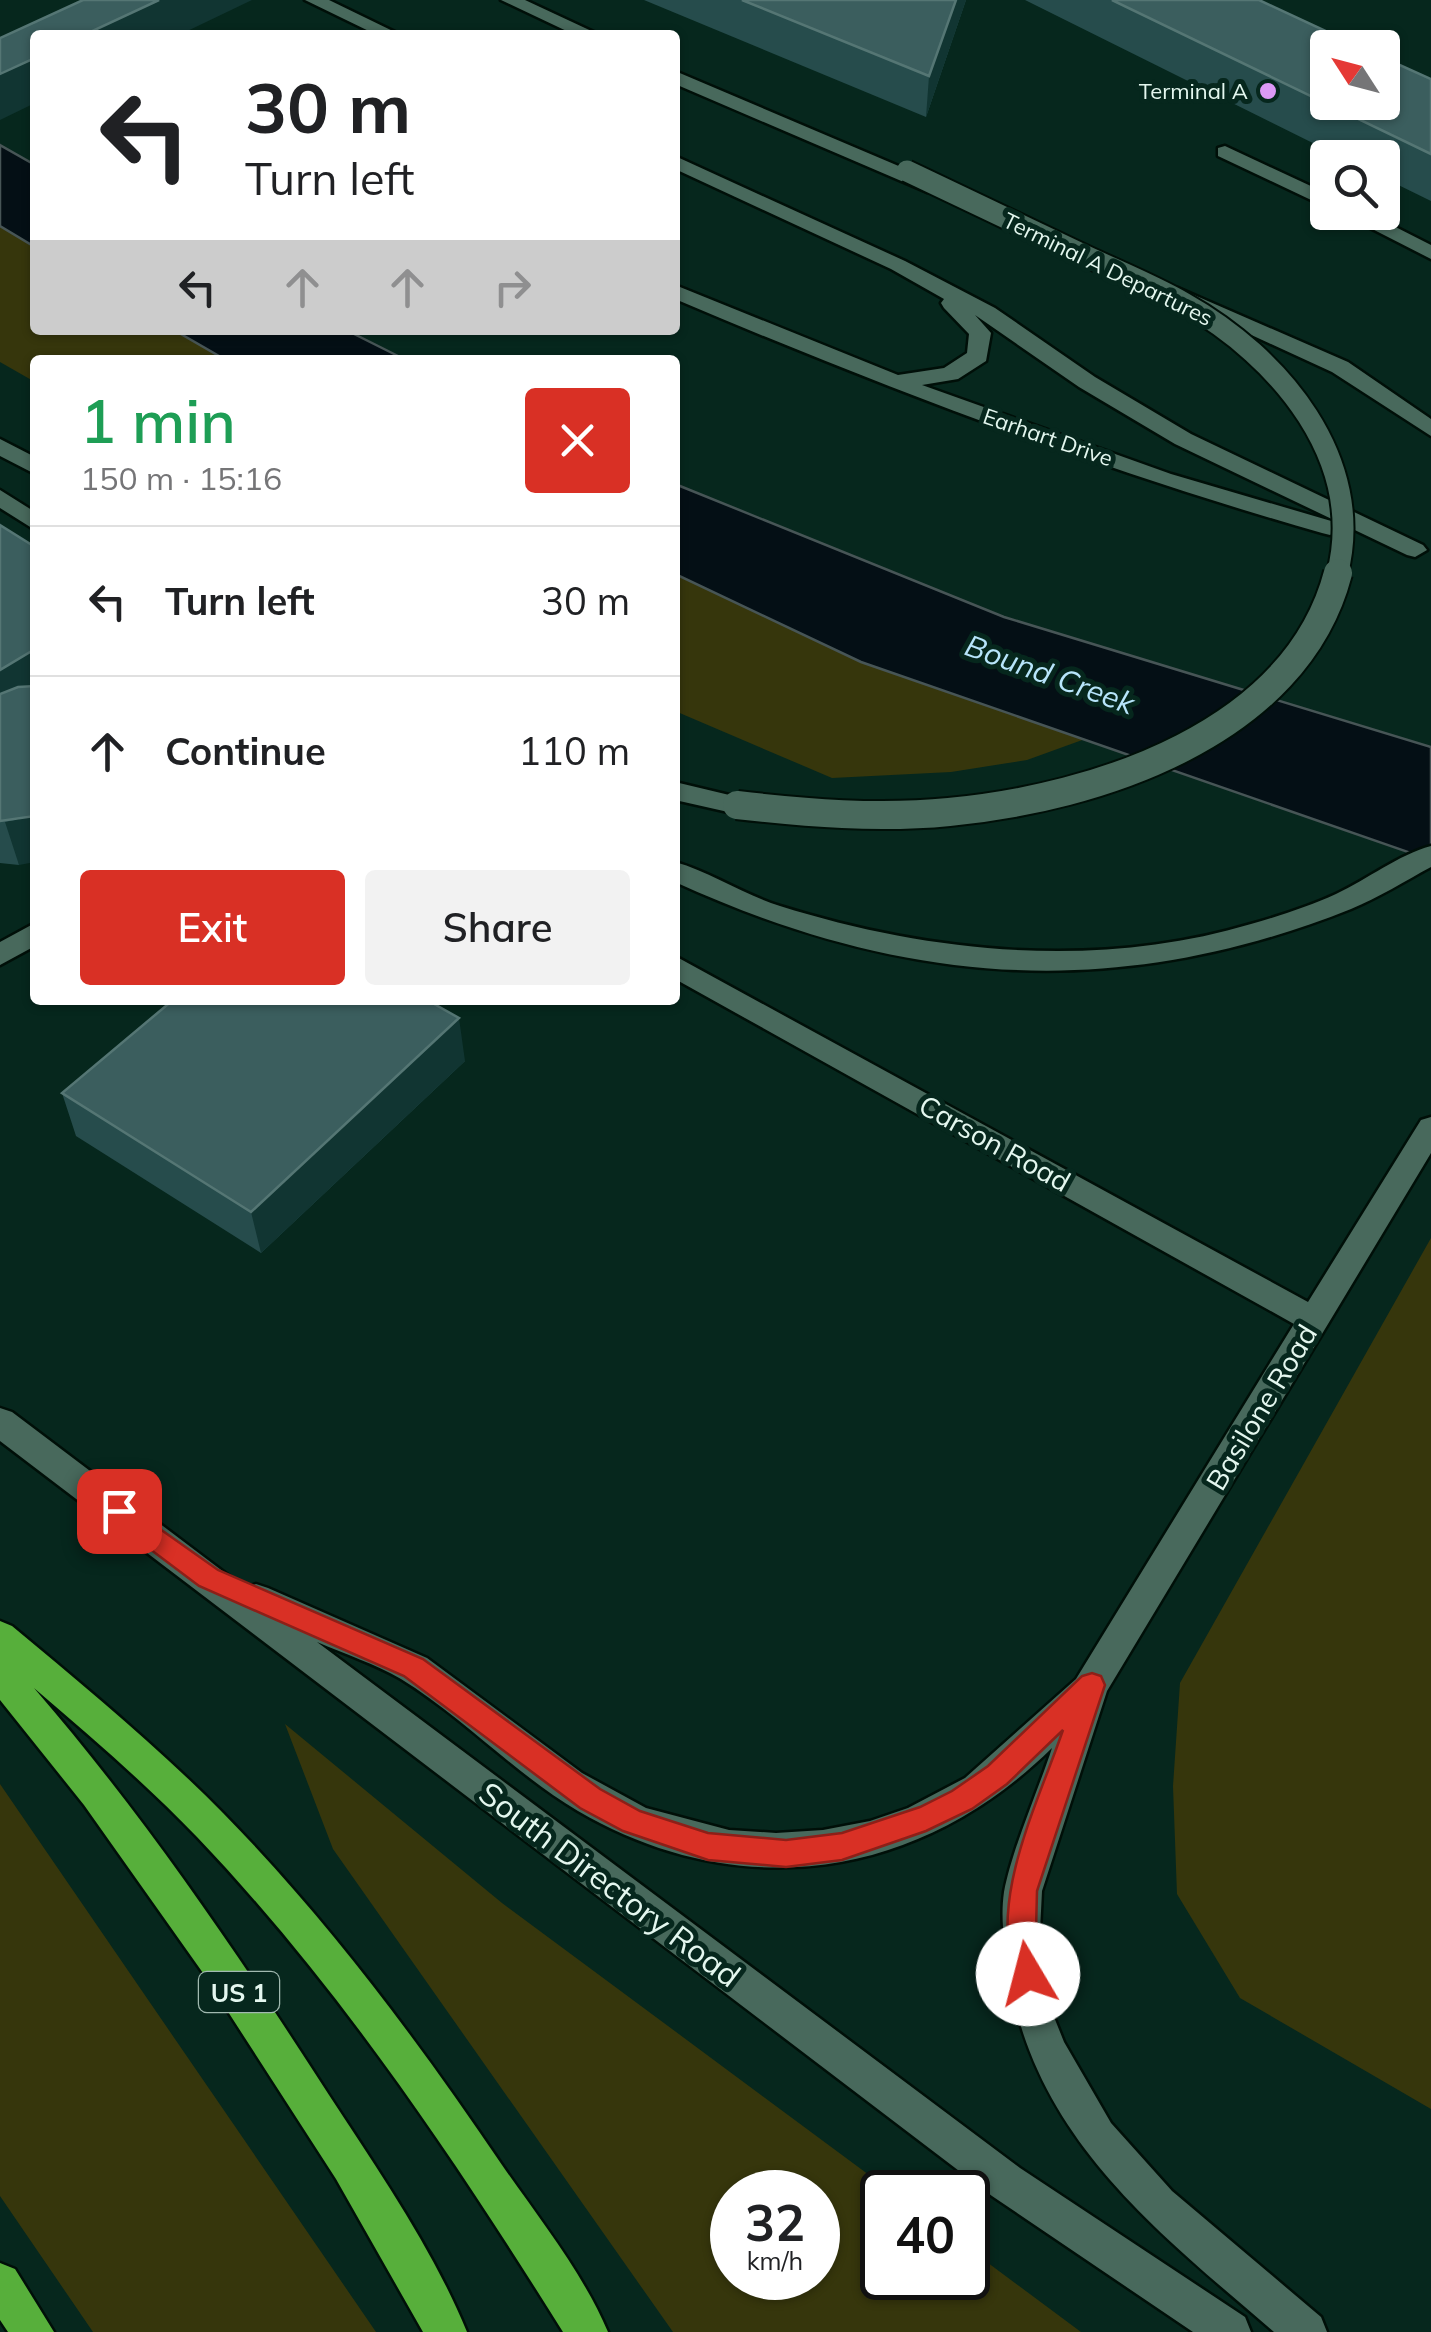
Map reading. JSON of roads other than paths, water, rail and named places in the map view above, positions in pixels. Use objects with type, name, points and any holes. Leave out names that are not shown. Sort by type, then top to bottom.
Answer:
[{"type":"highway","points":[[0,1637],[158,1773],[274,1896],[441,2110],[587,2332]]},
{"type":"highway","name":"US 1","points":[[0,1674],[146,1857],[208,1946],[345,2155],[446,2332]]},
{"type":"highway","points":[[0,2284],[33,2332]]},
{"type":"street","points":[[314,0],[381,30]]},
{"type":"street","points":[[497,0],[566,30]]},
{"type":"street","points":[[510,0],[579,30]]},
{"type":"street","points":[[680,76],[1282,339],[1365,381],[1431,429]]},
{"type":"street","points":[[1225,152],[1310,193]]},
{"type":"street","points":[[680,164],[766,202],[988,313],[1087,382],[1182,440],[1423,553]]},
{"type":"street","name":"Terminal A Departures","points":[[680,792],[737,805],[820,816],[914,818],[1046,797],[1120,775],[1190,744],[1267,690],[1305,648],[1338,580],[1347,515],[1339,472],[1310,415],[1270,366],[1228,330],[1186,304],[905,173]]},
{"type":"street","points":[[1385,230],[1431,253]]},
{"type":"street","points":[[893,381],[950,374],[972,363],[981,349],[975,325],[926,281]]},
{"type":"street","name":"Earhart Drive","points":[[680,293],[893,381],[1224,498],[1423,553]]},
{"type":"street","points":[[0,446],[30,464]]},
{"type":"street","points":[[0,498],[30,519]]},
{"type":"street","points":[[680,874],[717,894],[795,923],[880,944],[984,958],[1096,960],[1156,954],[1266,932],[1356,898],[1431,855]]},
{"type":"street","points":[[0,955],[30,936]]},
{"type":"street","name":"Carson Road","points":[[680,969],[1314,1320]]},
{"type":"street","name":"Basilone Road","points":[[1092,1685],[1431,1128]]},
{"type":"street","name":"South Directory Road","points":[[0,1422],[934,2130],[1230,2332]]},
{"type":"street","points":[[208,1578],[414,1668],[590,1798],[633,1822],[708,1846],[786,1853],[842,1847],[912,1824],[962,1800],[997,1775],[1092,1685]]},
{"type":"street","points":[[1092,1685],[1023,1891],[1021,1931],[1035,2016],[1048,2053],[1097,2137],[1158,2205],[1306,2332]]},
{"type":"water","points":[[0,145],[30,162],[30,244],[0,226]]},
{"type":"water","points":[[183,335],[356,335],[396,355],[217,355]]},
{"type":"water","name":"Bound Creek","points":[[680,486],[1004,617],[1431,747],[1431,860],[861,662],[680,576]]},
{"type":"place","name":"Terminal A","points":[[1268,91]]}]
